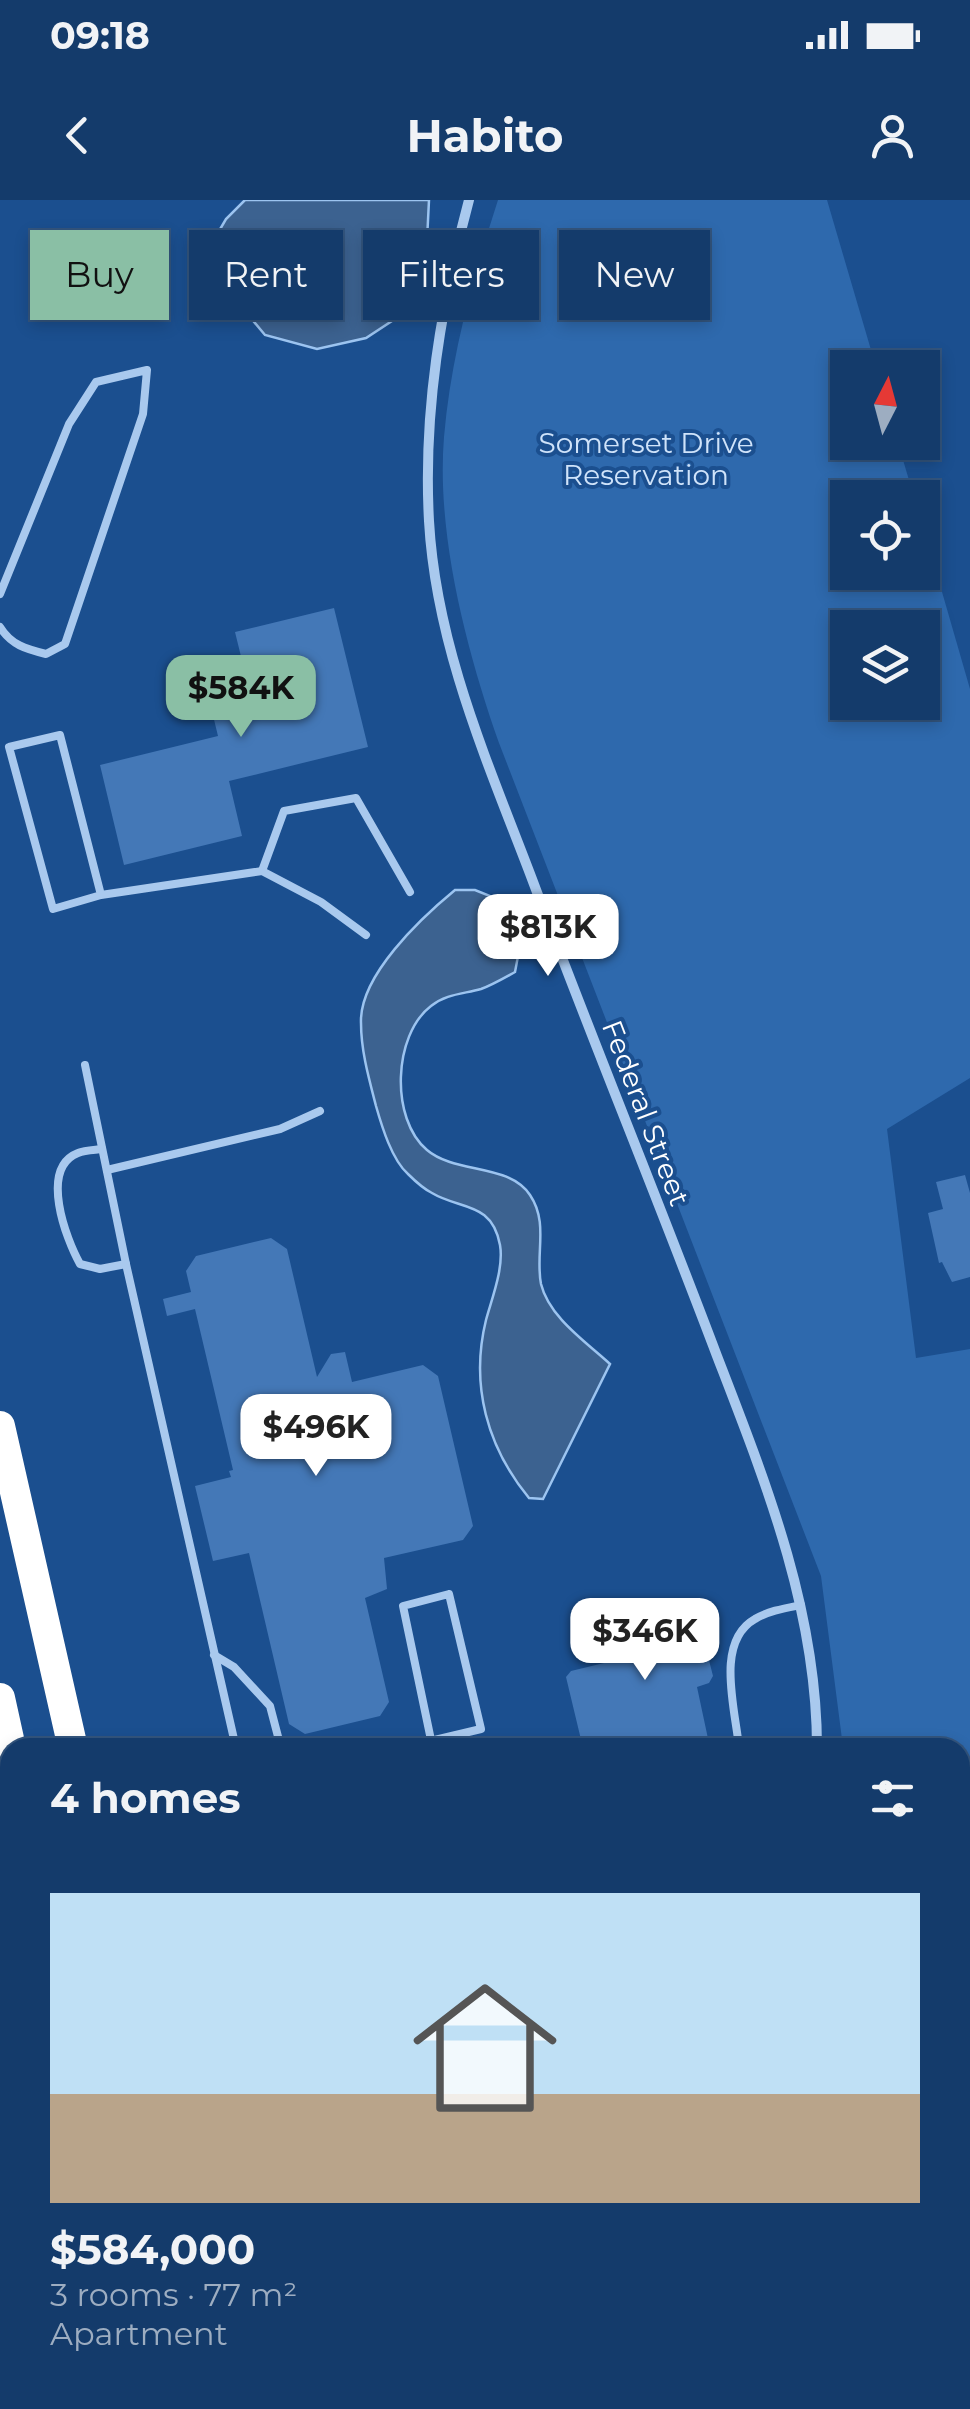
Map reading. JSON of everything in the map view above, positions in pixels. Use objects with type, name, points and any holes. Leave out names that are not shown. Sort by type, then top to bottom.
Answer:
[{"type":"highway","points":[[0,1426],[71,1738]]},
{"type":"highway","points":[[0,1698],[9,1738]]},
{"type":"street","name":"Federal Street","points":[[469,200],[446,293],[430,404],[429,523],[445,632],[480,748],[740,1416],[790,1557],[813,1669],[816,1738]]},
{"type":"lane","points":[[0,594],[69,424],[96,382],[146,370],[142,414],[65,644],[46,654],[20,647],[0,626]]},
{"type":"lane","points":[[102,895],[60,735],[9,747],[52,908],[102,895],[262,871],[320,902],[366,935]]},
{"type":"lane","points":[[262,871],[284,811],[356,798],[410,892]]},
{"type":"lane","points":[[84,1066],[234,1738]]},
{"type":"lane","points":[[107,1170],[280,1129],[320,1112]]},
{"type":"lane","points":[[102,1149],[76,1153],[61,1166],[61,1213],[68,1241],[80,1264],[100,1269],[126,1264]]},
{"type":"lane","points":[[431,1738],[403,1606],[449,1594],[481,1729],[440,1738]]},
{"type":"lane","points":[[738,1738],[731,1660],[738,1640],[752,1620],[801,1604]]},
{"type":"lane","points":[[214,1655],[234,1667],[270,1706],[278,1738]]},
{"type":"green space","name":"Somerset Drive Reservation","points":[[498,200],[827,200],[871,350],[830,350],[830,460],[903,460],[909,480],[830,480],[830,590],[940,590],[940,585],[970,689],[970,1078],[887,1129],[916,1358],[970,1349],[970,1738],[842,1738],[821,1576],[499,743],[465,632],[449,553],[443,475],[447,407],[464,320],[539,320],[539,230],[489,230]]},
{"type":"shaded area","points":[[245,200],[429,200],[428,230],[363,230],[363,320],[393,320],[366,338],[317,349],[265,335],[252,320],[343,320],[343,230],[220,230]]},
{"type":"shaded area","points":[[455,890],[475,890],[490,896],[507,914],[520,946],[515,972],[481,989],[443,999],[418,1019],[403,1056],[402,1098],[407,1118],[415,1136],[439,1158],[509,1178],[530,1195],[539,1216],[540,1273],[545,1296],[570,1328],[610,1364],[543,1499],[529,1498],[514,1478],[486,1414],[480,1368],[486,1320],[500,1263],[496,1231],[482,1214],[429,1191],[402,1168],[381,1124],[362,1044],[363,1005],[370,986],[394,949]]},
{"type":"building","points":[[334,608],[368,747],[229,781],[242,836],[124,865],[100,765],[218,736],[209,699],[249,689],[235,632]]},
{"type":"building","points":[[965,1175],[970,1193],[970,1277],[952,1282],[942,1262],[939,1263],[928,1213],[943,1209],[936,1182]]},
{"type":"building","points":[[271,1238],[287,1249],[317,1377],[331,1354],[345,1352],[352,1382],[423,1365],[438,1376],[473,1526],[463,1540],[384,1558],[387,1589],[365,1598],[389,1702],[380,1716],[305,1734],[289,1724],[249,1553],[213,1561],[195,1486],[231,1477],[229,1471],[233,1470],[195,1309],[167,1316],[163,1299],[191,1292],[186,1271],[196,1256]]},
{"type":"building","points":[[694,1601],[713,1676],[709,1683],[697,1687],[708,1738],[581,1738],[566,1677],[571,1671],[604,1663],[598,1625]]}]
